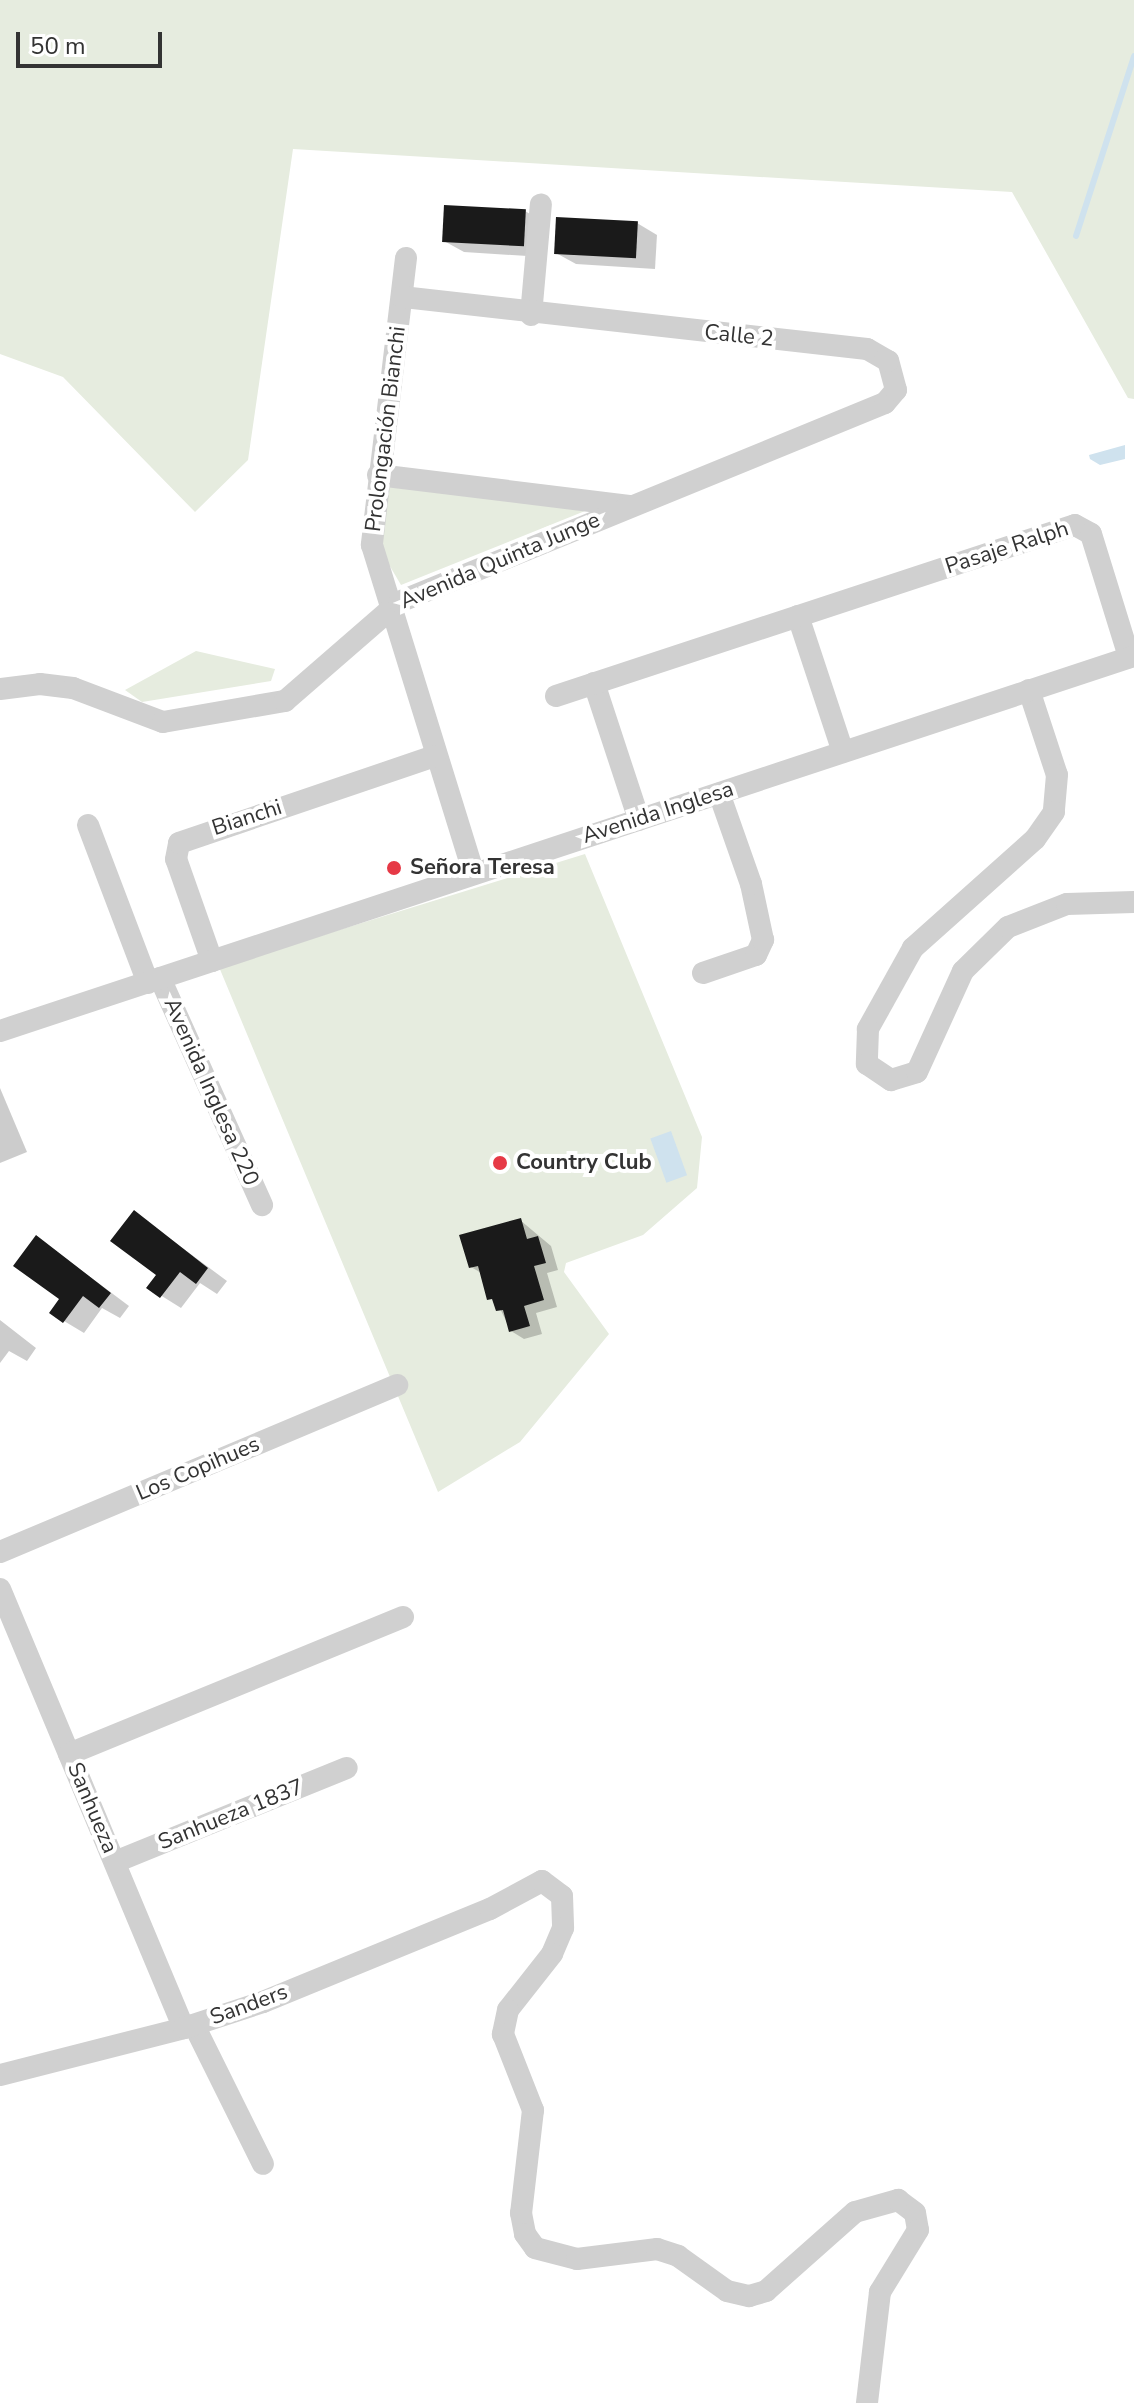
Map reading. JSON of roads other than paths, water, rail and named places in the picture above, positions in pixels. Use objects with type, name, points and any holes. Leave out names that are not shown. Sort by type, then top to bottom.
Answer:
[{"type":"street","points":[[531,315],[541,204]]},
{"type":"street","name":"Prolongación Bianchi","points":[[406,258],[372,545],[388,609],[474,874]]},
{"type":"street","name":"Calle 2","points":[[402,297],[531,315],[875,351],[888,361],[897,384],[890,400],[879,405]]},
{"type":"street","name":"Avenida Quinta Junge","points":[[0,689],[40,684],[73,688],[163,722],[276,704],[298,694],[388,609],[879,405]]},
{"type":"street","points":[[378,475],[632,506]]},
{"type":"street","name":"Pasaje Ralph","points":[[556,696],[1080,526],[1092,538],[1131,656]]},
{"type":"street","points":[[798,616],[843,752]]},
{"type":"street","name":"Avenida Inglesa","points":[[0,1031],[1131,656]]},
{"type":"street","points":[[594,683],[639,820]]},
{"type":"street","points":[[1029,690],[1057,775],[1054,812],[1035,839],[913,948],[868,1029],[867,1064],[891,1080],[917,1072],[963,971],[1008,927],[1067,904],[1134,902]]},
{"type":"street","name":"Bianchi","points":[[212,961],[176,859],[179,843],[435,756]]},
{"type":"street","points":[[703,973],[756,955],[763,940],[754,893],[719,793]]},
{"type":"street","name":"Avenida Inglesa 220","points":[[88,825],[154,980],[262,1205]]},
{"type":"street","name":"Los Copihues","points":[[0,1552],[397,1385]]},
{"type":"street","name":"Sanhueza","points":[[0,1589],[115,1862],[189,2026],[263,2164]]},
{"type":"street","points":[[69,1754],[403,1617]]},
{"type":"street","name":"Sanhueza 1837","points":[[115,1862],[347,1768]]},
{"type":"street","name":"Sanders","points":[[0,2075],[189,2026],[490,1909],[542,1881],[555,1888],[564,1909],[552,1954],[503,2021],[503,2034],[533,2110],[521,2213],[525,2234],[535,2248],[577,2259],[657,2249],[678,2256],[727,2291],[749,2296],[766,2291],[855,2212],[898,2200],[915,2213],[918,2230],[880,2292],[867,2403]]},
{"type":"water","points":[[1125,445],[1125,459],[1100,465],[1090,459],[1089,455]]},
{"type":"water","points":[[671,1131],[687,1175],[666,1183],[650,1139]]},
{"type":"waterway","points":[[1076,236],[1134,56]]},
{"type":"place","name":"Señora Teresa","points":[[394,868]]},
{"type":"place","name":"Country Club","points":[[500,1163]]}]
